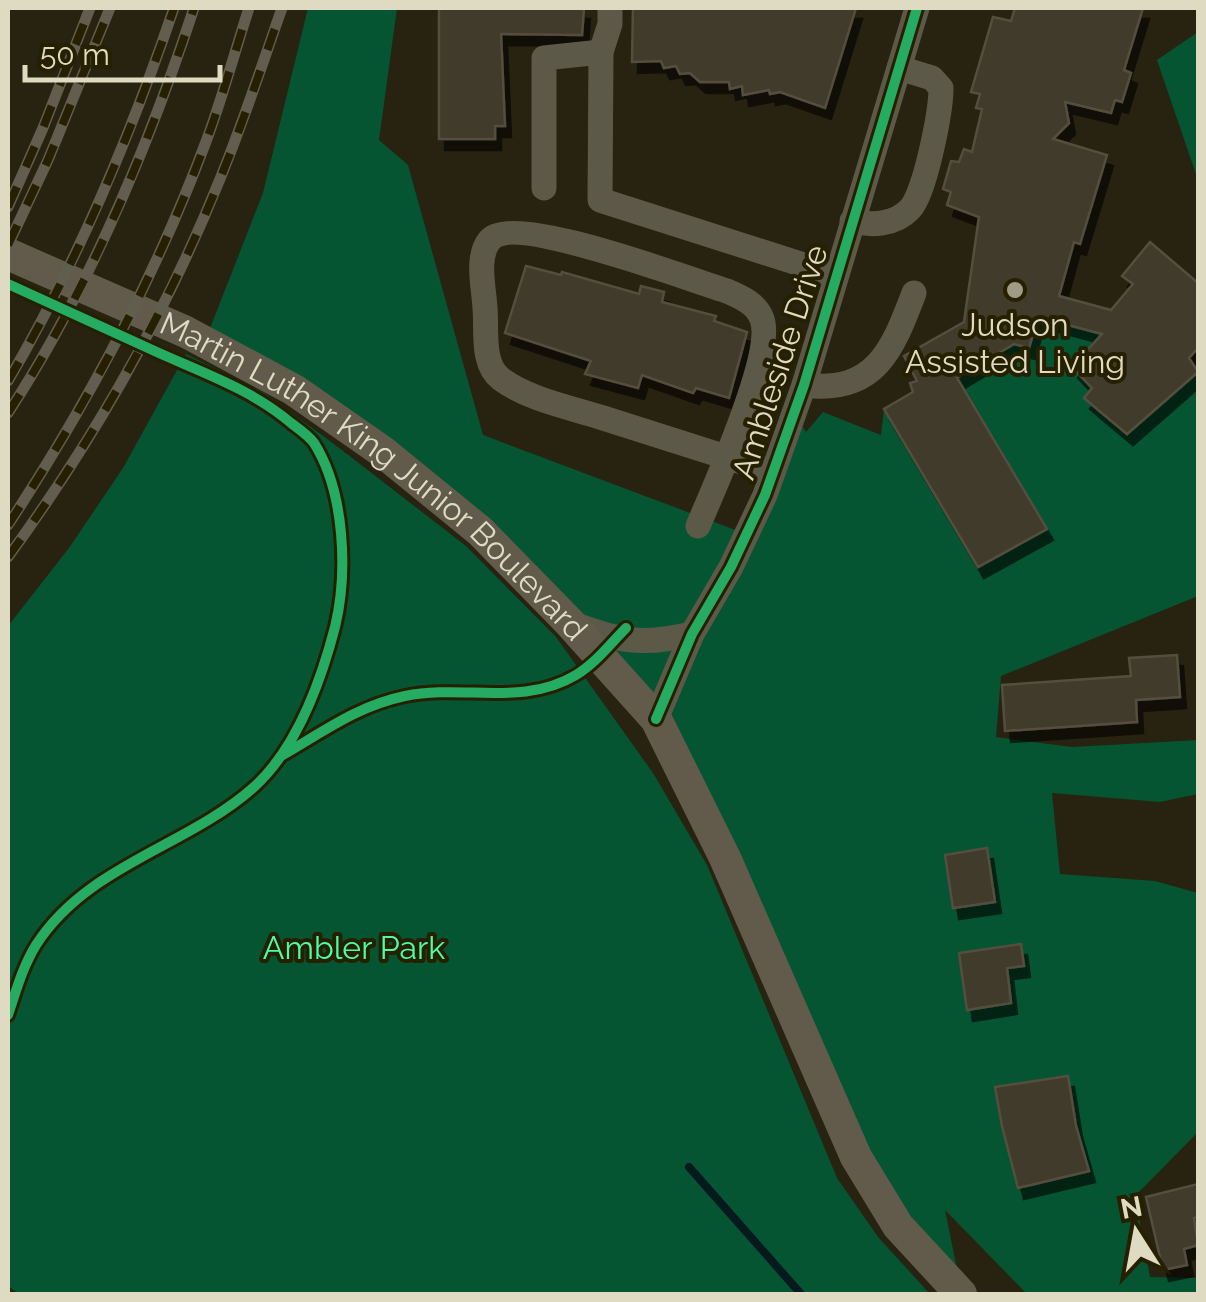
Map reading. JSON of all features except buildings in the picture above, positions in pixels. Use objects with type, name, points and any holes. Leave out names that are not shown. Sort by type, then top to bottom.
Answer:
[{"type":"main road","name":"Martin Luther King Junior Boulevard","points":[[8,254],[186,332],[294,390],[383,452],[480,531],[570,622],[656,719],[725,858],[856,1156],[898,1226],[961,1294]]},
{"type":"street","points":[[610,8],[602,52],[600,200],[835,275]]},
{"type":"street","name":"Ambleside Drive","points":[[656,719],[692,634],[731,566],[773,472],[804,385],[918,8]]},
{"type":"street","points":[[544,188],[544,58],[602,52]]},
{"type":"street","points":[[852,221],[869,225],[897,218],[909,211],[920,192],[939,115],[941,88],[932,78],[900,68]]},
{"type":"street","points":[[698,526],[728,457],[749,397],[765,334],[760,312],[746,300],[606,252],[545,236],[501,232],[490,238],[482,254],[482,270],[488,358],[497,376],[554,402],[728,457],[773,472]]},
{"type":"street","points":[[804,385],[848,385],[867,375],[893,344],[914,293]]},
{"type":"street","points":[[570,622],[612,639],[636,642],[692,634]]},
{"type":"green space","points":[[308,8],[397,8],[379,140],[408,165],[483,435],[746,534],[794,413],[806,432],[823,412],[881,435],[884,409],[979,566],[1047,528],[957,378],[1007,342],[1029,346],[1040,317],[1102,333],[1072,367],[1092,388],[1084,398],[1127,434],[1198,372],[1198,596],[1001,676],[996,737],[1072,747],[1198,740],[1198,794],[1160,802],[1052,793],[1060,874],[1155,881],[1198,893],[1198,1132],[1135,1196],[1150,1277],[1198,1278],[1198,1294],[1027,1294],[945,1210],[962,1294],[898,1226],[656,719],[480,531],[205,341],[263,193]]},
{"type":"green space","points":[[1198,32],[1198,180],[1157,60]]},
{"type":"green space","name":"Ambler Park","points":[[186,354],[264,393],[334,444],[466,546],[556,637],[653,773],[707,865],[837,1178],[878,1237],[930,1294],[19,1294],[8,1286],[8,626],[69,548],[123,468]]},
{"type":"waterway","points":[[689,1167],[801,1294]]},
{"type":"railway","points":[[8,207],[90,8]]},
{"type":"railway","points":[[8,245],[48,160],[110,8]]},
{"type":"railway","points":[[8,381],[57,291],[100,199],[174,8]]},
{"type":"railway","points":[[8,413],[65,317],[114,216],[157,113],[194,8]]},
{"type":"railway","points":[[8,525],[93,385],[166,240],[207,139],[249,8]]},
{"type":"railway","points":[[8,557],[98,422],[152,327],[228,158],[282,8]]},
{"type":"cycle path","points":[[656,719],[692,634],[731,567],[765,495],[804,385],[917,8]]},
{"type":"cycle path","points":[[8,284],[228,384],[261,401],[304,433],[314,443],[332,485],[342,558],[339,606],[329,648],[305,713],[282,754],[254,787],[227,808],[110,876],[57,918],[31,953],[8,1015]]},
{"type":"cycle path","points":[[281,756],[341,721],[388,700],[427,693],[514,693],[556,685],[590,665],[626,628]]},
{"type":"place","name":"Judson Assisted Living","points":[[1015,290]]}]
